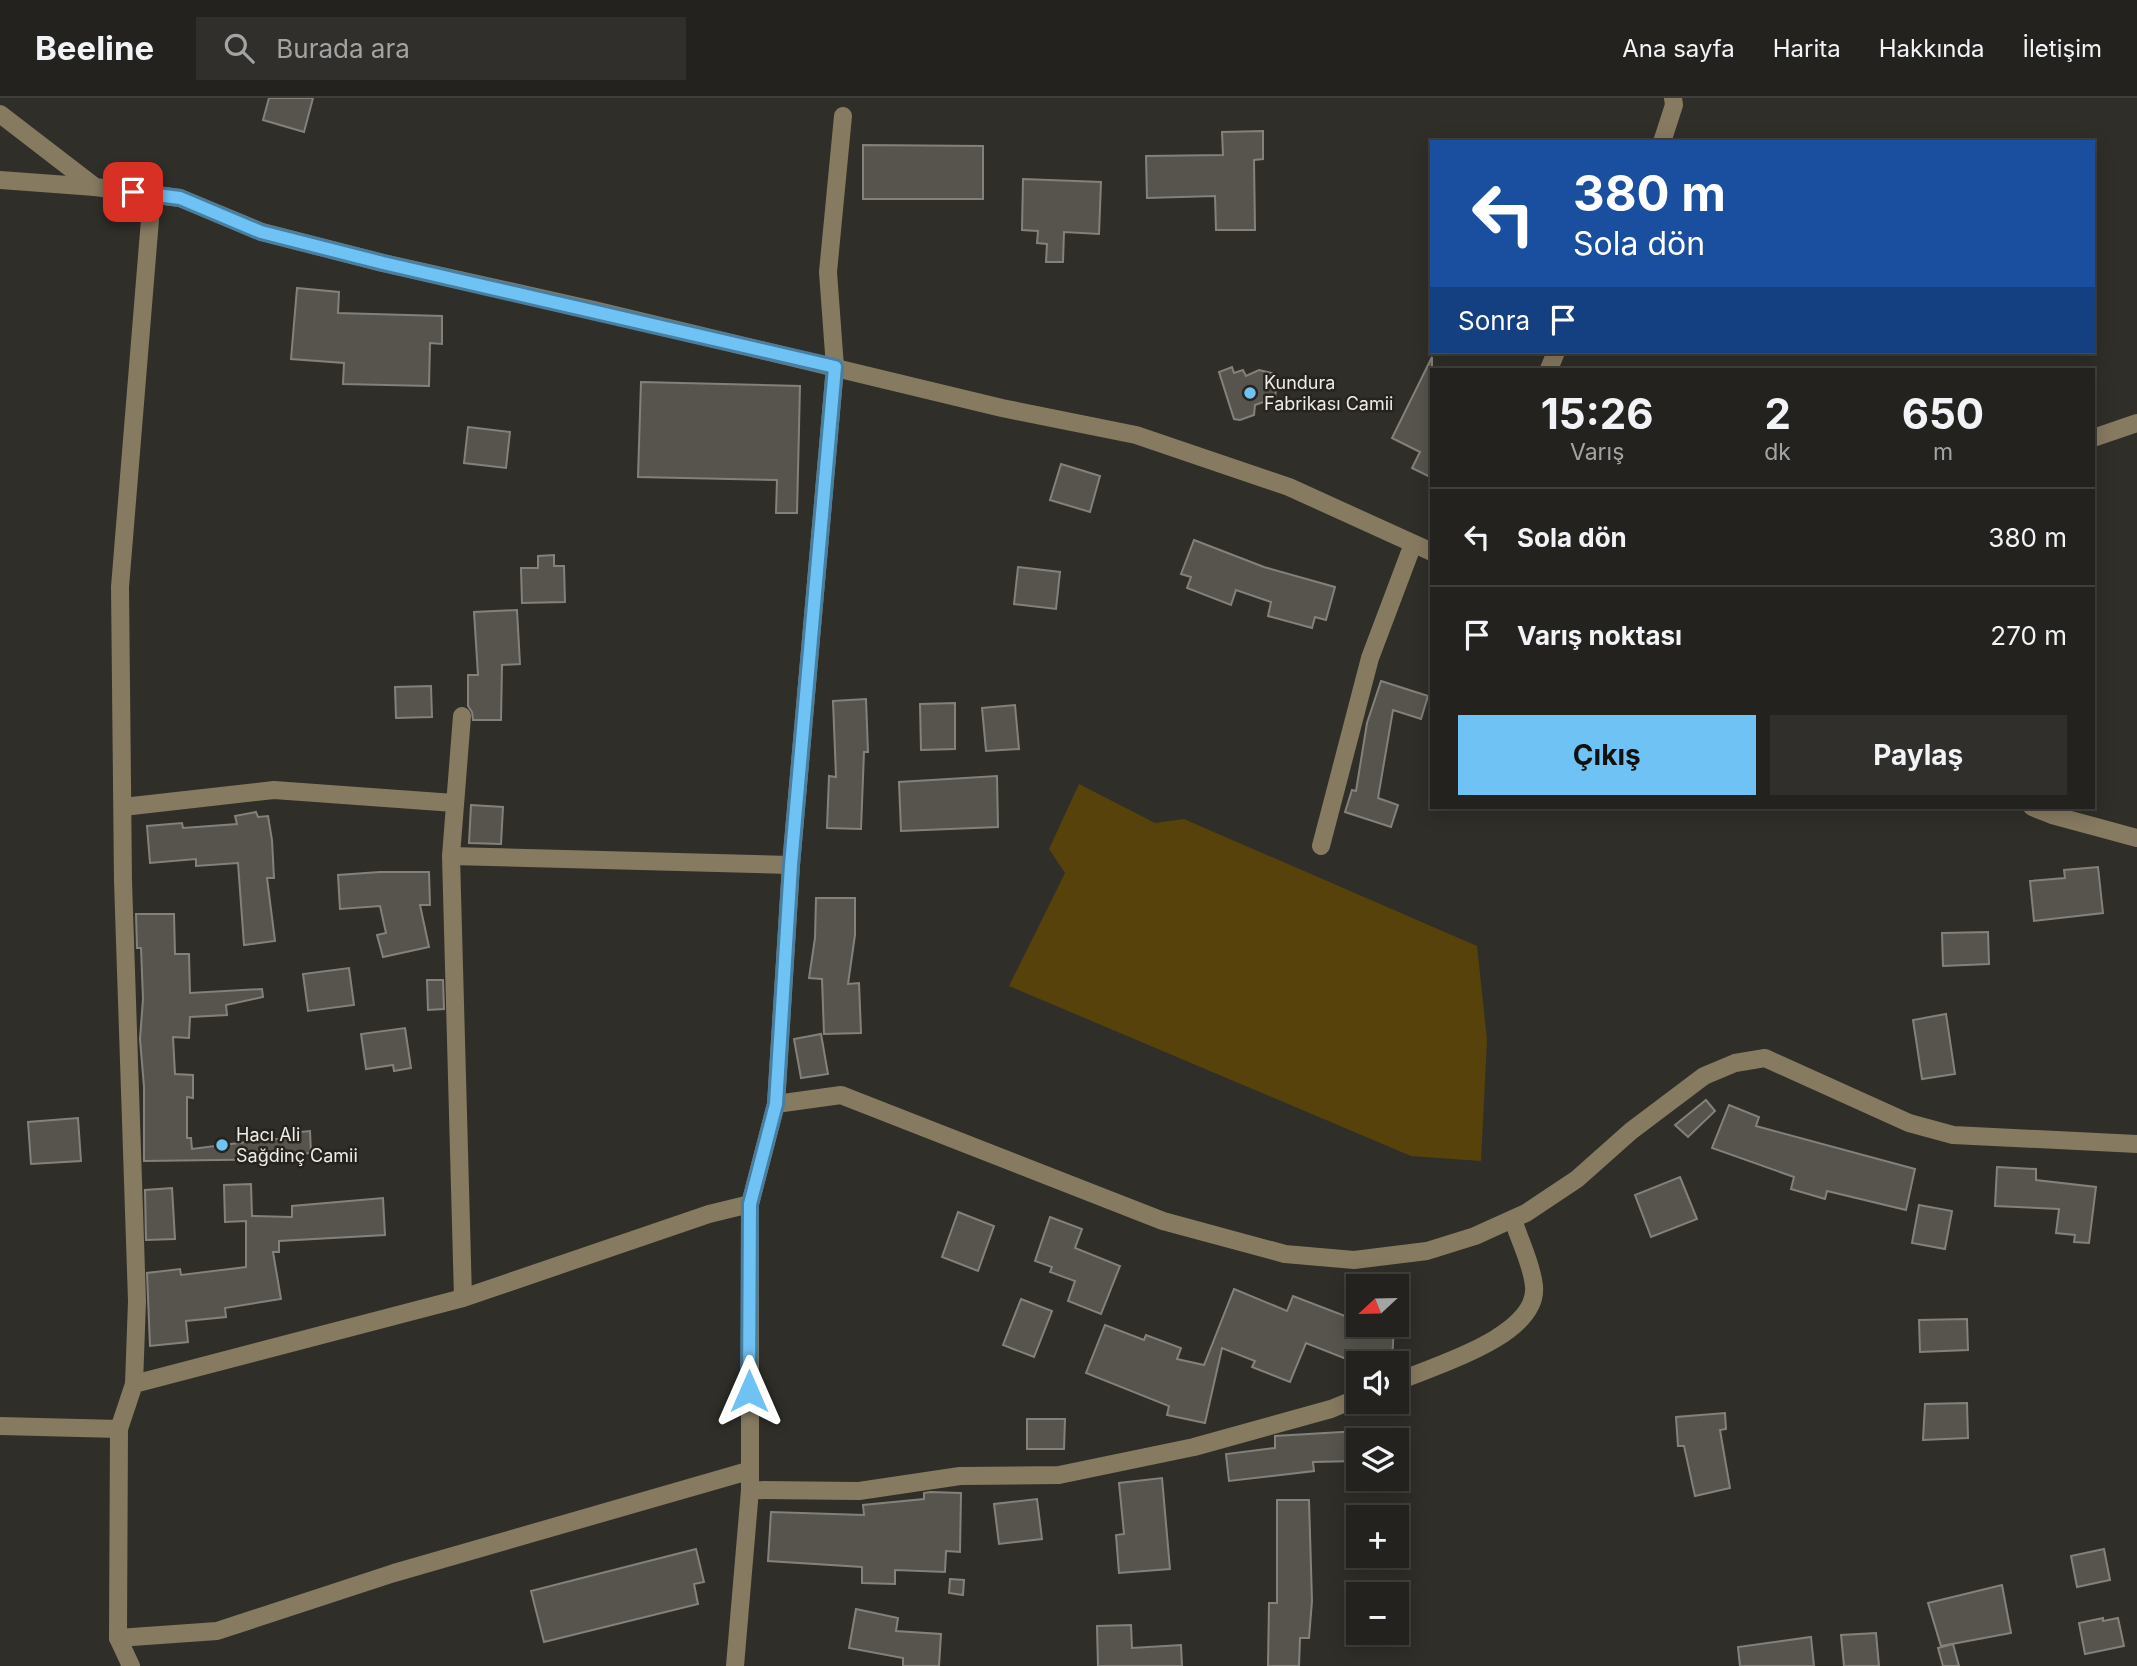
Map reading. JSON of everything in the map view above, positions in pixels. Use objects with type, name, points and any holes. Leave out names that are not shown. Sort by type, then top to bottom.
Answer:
[{"type":"street","points":[[1663,140],[1674,105],[1673,98]]},
{"type":"street","points":[[0,114],[95,187]]},
{"type":"street","points":[[736,1666],[750,1490],[750,1204],[776,1104],[791,865],[835,367],[828,272],[843,116]]},
{"type":"street","points":[[0,180],[95,187],[180,198],[261,232],[356,256],[1002,408],[1136,435],[1289,487],[1430,551]]},
{"type":"street","points":[[131,1666],[118,1638],[119,1429],[134,1384],[137,1301],[122,807],[120,587],[152,195]]},
{"type":"street","points":[[2095,437],[2137,423]]},
{"type":"street","points":[[1321,846],[1370,658],[1413,544]]},
{"type":"street","points":[[462,716],[451,856],[463,1298]]},
{"type":"street","points":[[122,807],[274,790],[454,803]]},
{"type":"street","points":[[2036,809],[2052,816],[2137,838]]},
{"type":"street","points":[[451,856],[791,865]]},
{"type":"street","points":[[776,1104],[841,1095],[1163,1221],[1284,1254],[1354,1260],[1427,1251],[1475,1236],[1513,1219],[1577,1179],[1631,1131],[1704,1076],[1735,1063],[1765,1058],[1909,1123],[1953,1135],[2137,1144]]},
{"type":"street","points":[[134,1384],[463,1298],[709,1214],[750,1204]]},
{"type":"street","points":[[1409,1376],[1495,1340],[1522,1321],[1534,1303],[1535,1285],[1513,1219]]},
{"type":"street","points":[[750,1490],[859,1490],[960,1476],[1059,1475],[1194,1447],[1346,1403]]},
{"type":"street","points":[[0,1426],[119,1429]]},
{"type":"street","points":[[118,1638],[217,1632],[394,1573],[748,1471]]},
{"type":"shaded area","points":[[1079,784],[1155,823],[1184,819],[1477,946],[1487,1040],[1481,1161],[1411,1156],[1009,986],[1065,873],[1049,849]]},
{"type":"building","points":[[269,98],[313,98],[304,132],[263,120]]},
{"type":"building","points":[[1263,131],[1263,159],[1254,160],[1255,230],[1216,230],[1215,196],[1147,198],[1146,156],[1223,155],[1222,132]]},
{"type":"building","points":[[863,145],[983,146],[983,199],[863,199]]},
{"type":"building","points":[[1023,179],[1101,182],[1099,234],[1064,232],[1063,262],[1046,262],[1047,244],[1037,243],[1038,231],[1022,230]]},
{"type":"building","points":[[297,288],[339,292],[338,313],[442,316],[442,344],[430,343],[429,386],[343,384],[344,363],[291,359]]},
{"type":"building","points":[[1432,357],[1430,477],[1412,468],[1420,452],[1392,438]]},
{"type":"building","name":"Kundura Fabrikası Camii","points":[[1232,367],[1234,373],[1243,370],[1246,376],[1259,370],[1272,373],[1276,388],[1275,398],[1255,405],[1254,415],[1240,420],[1234,419],[1219,372]]},
{"type":"building","points":[[641,382],[800,386],[797,513],[776,513],[777,480],[638,477]]},
{"type":"building","points":[[468,427],[510,432],[506,468],[464,463]]},
{"type":"building","points":[[1061,464],[1100,476],[1090,512],[1050,500]]},
{"type":"building","points":[[1194,540],[1264,567],[1335,587],[1326,620],[1315,617],[1312,628],[1268,616],[1271,602],[1236,590],[1231,605],[1187,588],[1191,577],[1181,574]]},
{"type":"building","points":[[554,555],[554,566],[564,566],[565,602],[522,603],[521,568],[538,568],[538,556]]},
{"type":"building","points":[[1018,567],[1060,572],[1056,609],[1014,604]]},
{"type":"building","points":[[517,610],[520,664],[502,665],[501,720],[473,720],[468,706],[468,675],[478,675],[474,612]]},
{"type":"building","points":[[1381,681],[1428,696],[1421,719],[1393,710],[1378,798],[1398,805],[1391,827],[1345,812],[1352,790],[1356,791],[1367,723]]},
{"type":"building","points":[[431,686],[432,717],[396,718],[395,687]]},
{"type":"building","points":[[866,699],[868,752],[864,752],[861,829],[827,828],[829,776],[836,777],[833,701]]},
{"type":"building","points":[[955,703],[955,749],[921,750],[920,704]]},
{"type":"building","points":[[1015,705],[1019,749],[986,751],[982,708]]},
{"type":"building","points":[[997,776],[998,827],[901,831],[899,782]]},
{"type":"building","points":[[471,805],[503,807],[501,844],[469,843]]},
{"type":"building","points":[[256,812],[258,817],[268,816],[272,840],[274,878],[267,878],[275,941],[244,945],[238,863],[196,866],[196,859],[150,863],[147,826],[182,823],[183,828],[237,824],[235,816]]},
{"type":"building","points":[[2098,867],[2103,913],[2034,921],[2030,881],[2065,878],[2064,870]]},
{"type":"building","points":[[429,872],[430,905],[420,905],[429,947],[383,957],[377,935],[386,933],[380,906],[340,909],[338,875]]},
{"type":"building","points":[[816,898],[855,898],[855,935],[848,984],[859,983],[861,1033],[824,1034],[822,979],[809,978],[815,938]]},
{"type":"building","points":[[136,914],[174,914],[175,954],[189,954],[190,993],[262,989],[263,997],[226,1005],[227,1015],[190,1017],[189,1038],[173,1037],[175,1074],[193,1075],[193,1098],[187,1097],[187,1138],[191,1138],[192,1149],[254,1139],[292,1139],[291,1133],[310,1131],[311,1153],[288,1155],[288,1159],[144,1161],[144,1087],[140,1039],[143,999],[141,948],[137,948]]},
{"type":"building","points":[[1988,932],[1989,964],[1943,966],[1942,933]]},
{"type":"building","points":[[349,968],[354,1005],[308,1011],[303,974]]},
{"type":"building","points":[[427,980],[443,980],[444,1009],[428,1010]]},
{"type":"building","points":[[1946,1014],[1955,1074],[1922,1079],[1913,1020]]},
{"type":"building","points":[[405,1028],[411,1068],[394,1071],[393,1065],[366,1069],[361,1034]]},
{"type":"building","points":[[821,1034],[828,1074],[801,1078],[794,1039]]},
{"type":"building","points":[[1706,1100],[1715,1111],[1688,1137],[1675,1125]]},
{"type":"building","points":[[1729,1105],[1759,1117],[1756,1126],[1915,1169],[1906,1210],[1827,1191],[1825,1199],[1791,1189],[1794,1177],[1712,1148]]},
{"type":"building","points":[[78,1118],[81,1161],[31,1164],[28,1122]]},
{"type":"building","points":[[1997,1167],[2036,1169],[2036,1180],[2096,1187],[2089,1243],[2074,1242],[2075,1235],[2056,1233],[2059,1209],[1995,1206]]},
{"type":"building","points":[[1680,1177],[1697,1219],[1651,1237],[1635,1195]]},
{"type":"building","points":[[251,1184],[252,1216],[292,1217],[292,1206],[383,1198],[385,1235],[279,1241],[279,1252],[273,1252],[281,1299],[225,1308],[226,1317],[186,1321],[188,1342],[150,1346],[147,1273],[180,1269],[181,1275],[246,1267],[246,1221],[225,1222],[224,1185]]},
{"type":"building","points":[[172,1188],[175,1239],[146,1240],[145,1190]]},
{"type":"building","points":[[1919,1205],[1952,1211],[1945,1249],[1912,1243]]},
{"type":"building","points":[[958,1212],[994,1226],[978,1271],[942,1257]]},
{"type":"building","points":[[1050,1217],[1082,1229],[1075,1248],[1120,1266],[1101,1314],[1068,1301],[1075,1281],[1050,1272],[1052,1267],[1035,1261]]},
{"type":"building","points":[[1234,1289],[1287,1311],[1293,1296],[1346,1316],[1346,1337],[1393,1337],[1393,1351],[1346,1351],[1346,1359],[1306,1343],[1290,1382],[1252,1367],[1255,1361],[1222,1348],[1205,1423],[1167,1415],[1169,1406],[1086,1373],[1105,1325],[1144,1340],[1146,1335],[1181,1348],[1177,1359],[1204,1365]]},
{"type":"building","points":[[1021,1299],[1052,1311],[1034,1357],[1003,1345]]},
{"type":"building","points":[[1967,1319],[1968,1350],[1920,1352],[1919,1320]]},
{"type":"building","points":[[1967,1403],[1968,1438],[1923,1440],[1925,1404]]},
{"type":"building","points":[[1725,1413],[1726,1429],[1720,1430],[1730,1488],[1695,1496],[1684,1446],[1678,1446],[1676,1417]]},
{"type":"building","points":[[1027,1419],[1065,1419],[1064,1449],[1027,1449]]},
{"type":"building","points":[[1346,1432],[1346,1461],[1313,1462],[1314,1471],[1229,1481],[1226,1454],[1275,1448],[1275,1436]]},
{"type":"building","points":[[1162,1478],[1170,1569],[1119,1573],[1116,1535],[1124,1534],[1119,1483]]},
{"type":"building","points":[[924,1493],[961,1493],[960,1552],[946,1551],[945,1572],[895,1570],[895,1584],[862,1583],[862,1567],[768,1561],[771,1512],[864,1515],[863,1505],[924,1499]]},
{"type":"building","points":[[1037,1499],[1042,1539],[999,1544],[994,1504]]},
{"type":"building","points":[[1277,1500],[1309,1500],[1312,1601],[1309,1638],[1300,1638],[1299,1666],[1268,1666],[1269,1603],[1277,1603]]},
{"type":"building","points":[[696,1549],[704,1582],[694,1584],[698,1604],[544,1642],[531,1591]]},
{"type":"building","points":[[2104,1549],[2110,1580],[2077,1587],[2071,1556]]},
{"type":"building","points":[[950,1579],[964,1580],[963,1595],[949,1593]]},
{"type":"building","points":[[2002,1585],[2011,1633],[1941,1646],[1928,1603]]},
{"type":"building","points":[[856,1609],[898,1618],[896,1631],[941,1634],[939,1666],[903,1666],[903,1658],[849,1648]]},
{"type":"building","points":[[2103,1618],[2103,1621],[2118,1618],[2124,1646],[2085,1654],[2079,1623]]},
{"type":"building","points":[[1131,1625],[1132,1648],[1181,1645],[1182,1666],[1098,1666],[1097,1626]]},
{"type":"building","points":[[1876,1633],[1879,1666],[1844,1666],[1841,1635]]},
{"type":"building","points":[[1811,1637],[1814,1666],[1740,1666],[1738,1647]]},
{"type":"building","points":[[1953,1644],[1959,1666],[1943,1666],[1938,1648]]},
{"type":"place","name":"Kundura Fabrikası Camii","points":[[1250,393]]},
{"type":"place","name":"Hacı Ali Sağdinç Camii","points":[[222,1145]]},
{"type":"route","points":[[133,192],[180,198],[261,232],[466,284],[594,310],[835,367],[791,865],[776,1104],[750,1204],[749,1391]]}]
